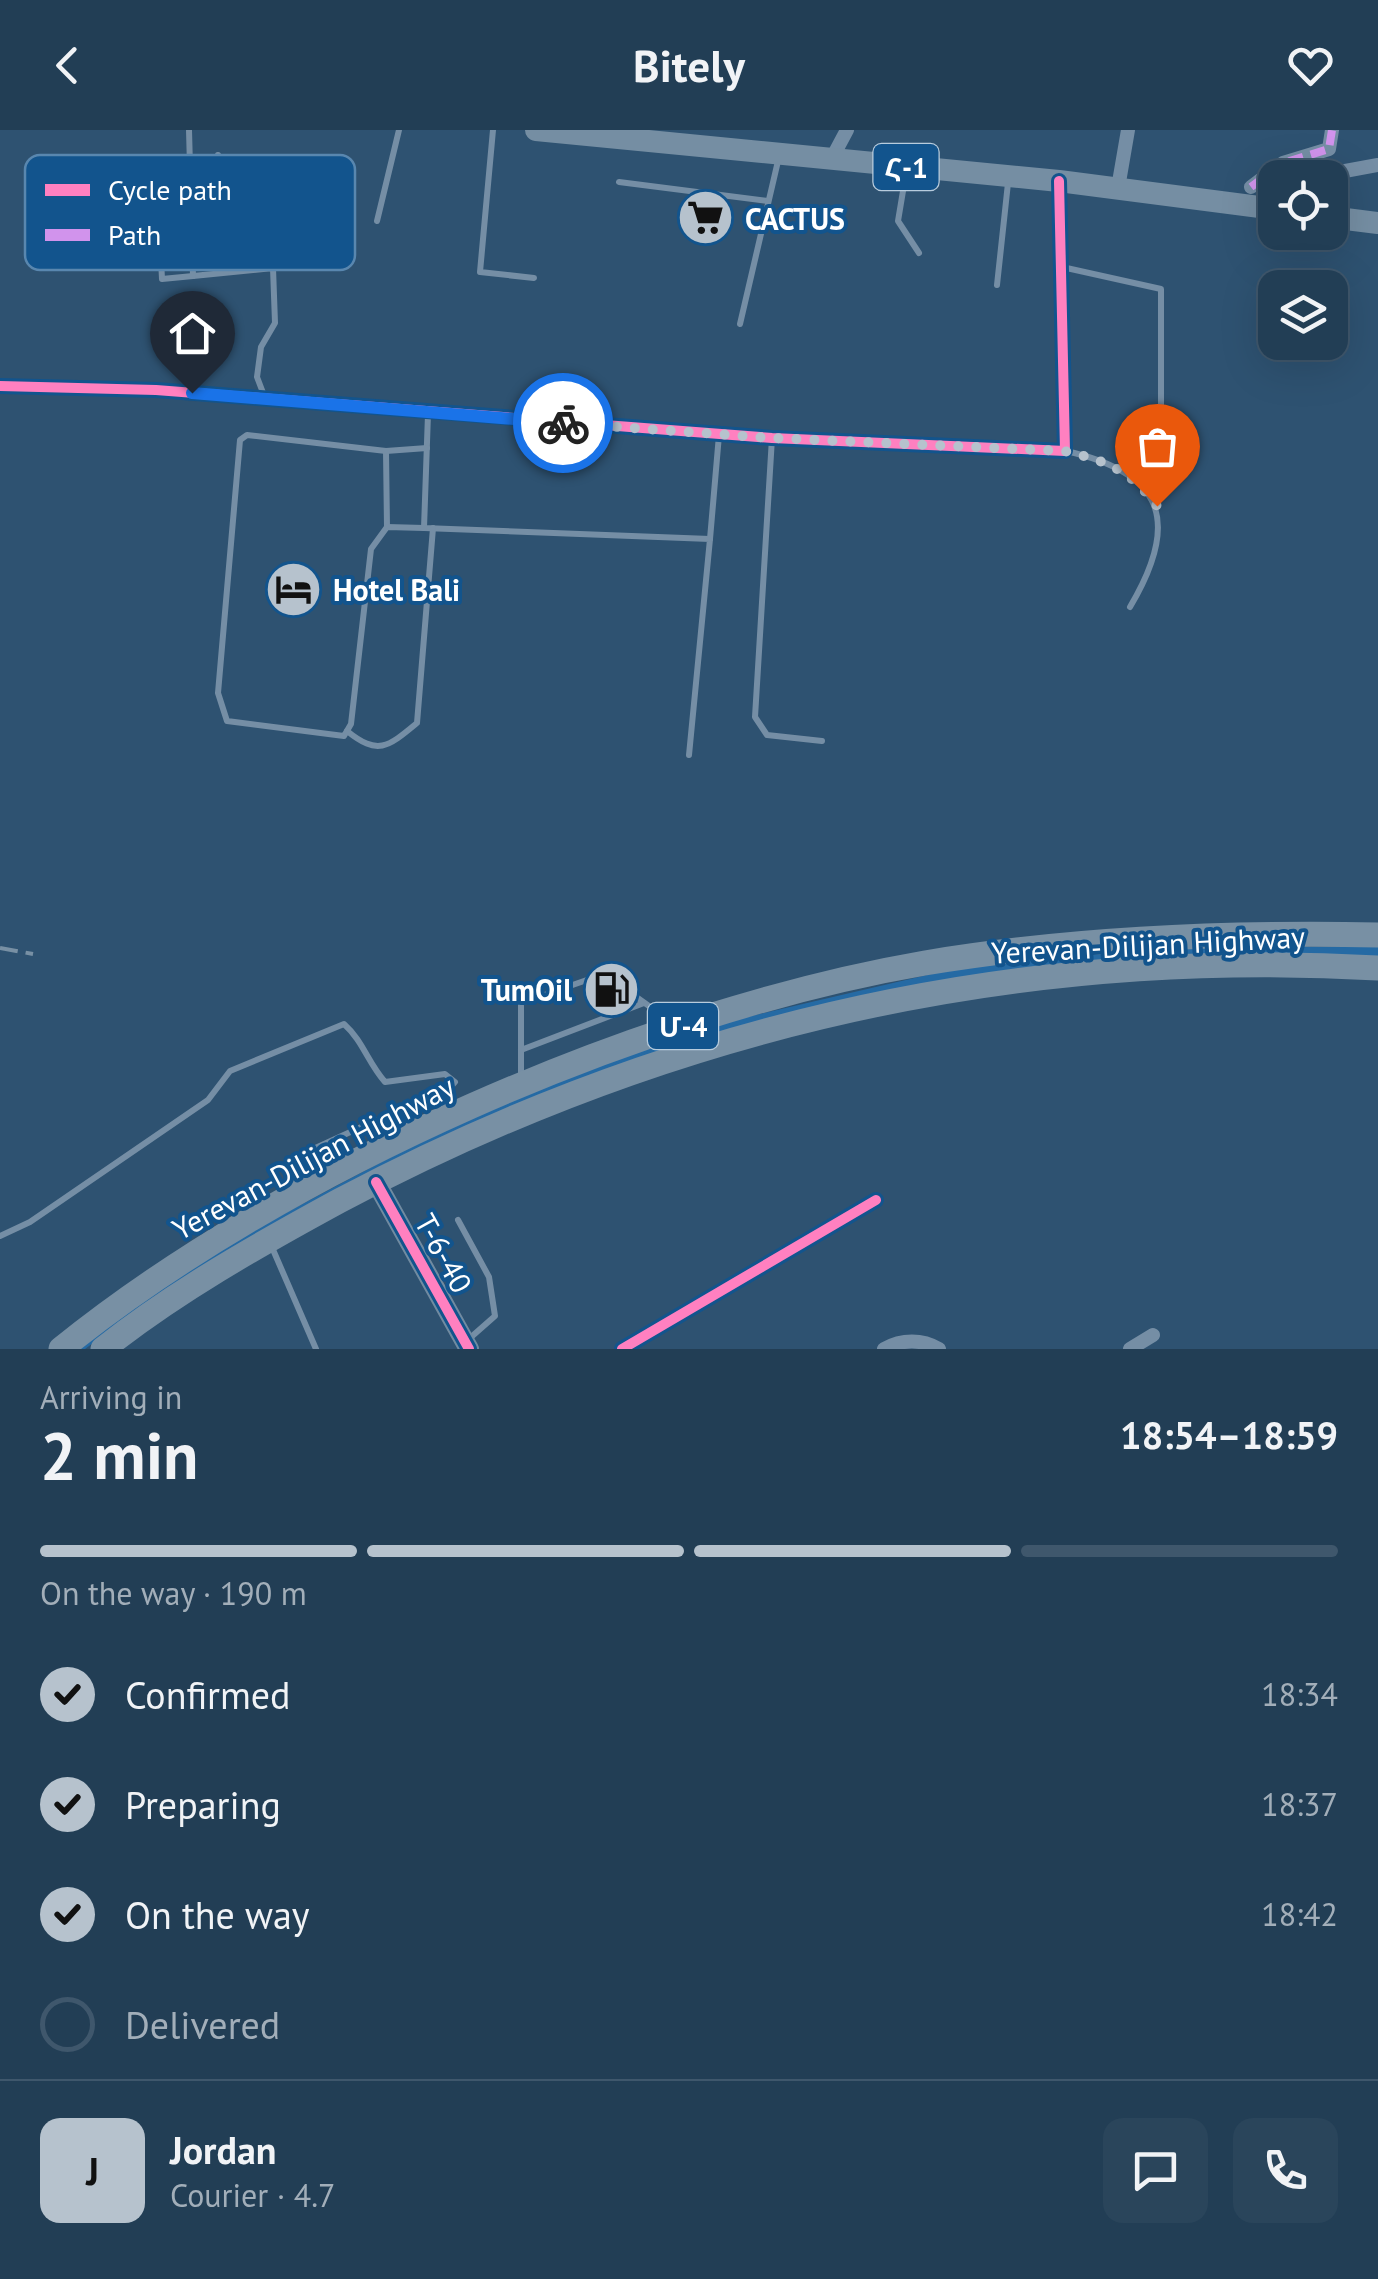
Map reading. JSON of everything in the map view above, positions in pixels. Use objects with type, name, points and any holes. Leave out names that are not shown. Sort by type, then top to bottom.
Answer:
[{"type":"highway","name":"Yerevan-Dilijan Highway","points":[[61,1349],[103,1315],[254,1219],[447,1108],[521,1088],[679,1027],[838,981],[1056,945],[1140,938],[1378,935]]},
{"type":"highway","name":"Yerevan-Dilijan Highway","points":[[103,1349],[268,1239],[376,1182],[524,1111],[676,1055],[931,991],[1052,975],[1378,968]]},
{"type":"main road","name":"Հ-1","points":[[536,130],[1060,181],[1258,207]]},
{"type":"main road","points":[[1348,219],[1378,223]]},
{"type":"street","points":[[831,160],[847,130]]},
{"type":"street","points":[[1118,188],[1128,130]]},
{"type":"street","points":[[1231,204],[1283,163],[1329,149],[1332,130]]},
{"type":"street","points":[[1348,171],[1378,166]]},
{"type":"street","points":[[0,386],[156,390],[772,438],[1064,451],[1060,181]]},
{"type":"street","points":[[1251,187],[1258,186]]},
{"type":"street","name":"T-6-40","points":[[376,1182],[467,1346]]},
{"type":"street","points":[[622,1349],[876,1200]]},
{"type":"street","points":[[1130,1349],[1153,1335]]},
{"type":"street","points":[[884,1349],[894,1343],[926,1341],[939,1349]]},
{"type":"lane","points":[[189,130],[190,155]]},
{"type":"lane","points":[[377,221],[399,130]]},
{"type":"lane","points":[[493,130],[480,272],[534,278]]},
{"type":"lane","points":[[740,324],[779,155]]},
{"type":"lane","points":[[908,167],[898,221],[919,254]]},
{"type":"lane","points":[[998,285],[1009,176]]},
{"type":"lane","points":[[619,182],[768,201]]},
{"type":"lane","points":[[1061,267],[1161,289],[1161,431]]},
{"type":"lane","points":[[161,270],[162,279],[250,270]]},
{"type":"lane","points":[[192,270],[192,276]]},
{"type":"lane","points":[[265,400],[258,377],[262,347],[275,324],[273,270]]},
{"type":"lane","points":[[347,731],[374,748],[385,746],[417,723],[429,528],[428,413]]},
{"type":"lane","points":[[689,755],[718,434]]},
{"type":"lane","points":[[347,731],[335,738],[228,721],[221,712],[218,693],[240,440],[247,435],[386,450],[426,448]]},
{"type":"lane","points":[[772,438],[755,717],[766,735],[822,741]]},
{"type":"lane","points":[[347,731],[372,548],[387,528],[386,450]]},
{"type":"lane","points":[[1064,451],[1109,461],[1136,478],[1157,506],[1158,544],[1130,607]]},
{"type":"lane","points":[[387,528],[710,538]]},
{"type":"lane","points":[[521,1088],[521,1003],[604,974],[679,1027]]},
{"type":"lane","points":[[521,1050],[645,1003]]},
{"type":"lane","points":[[0,1236],[30,1222],[208,1100],[230,1071],[344,1024],[360,1039],[369,1065],[385,1082],[445,1074],[455,1082],[447,1108],[370,1124],[287,1160]]},
{"type":"lane","points":[[458,1220],[489,1277],[496,1316],[467,1346]]},
{"type":"lane","points":[[268,1239],[316,1349]]},
{"type":"shaded area","points":[[1172,946],[1378,947],[1378,956],[1096,961],[586,1080],[105,1334],[85,1349],[72,1349],[218,1249],[466,1117],[598,1064],[734,1020],[953,969]]},
{"type":"railway","points":[[0,948],[33,954]]},
{"type":"marked path","points":[[1251,187],[1283,163],[1329,149],[1332,130]]},
{"type":"cycle path","points":[[0,386],[156,390],[772,438],[1065,451],[1059,181]]},
{"type":"cycle path","points":[[376,1182],[469,1349]]},
{"type":"cycle path","points":[[622,1349],[876,1200]]},
{"type":"way so far","points":[[563,423],[772,438],[1064,451],[1109,461],[1136,478],[1157,506]]},
{"type":"place","name":"CACTUS","points":[[706,218]]},
{"type":"place","name":"Hotel Bali","points":[[294,589]]},
{"type":"place","name":"TumOil","points":[[611,989]]},
{"type":"route","points":[[192,393],[563,423]]}]
